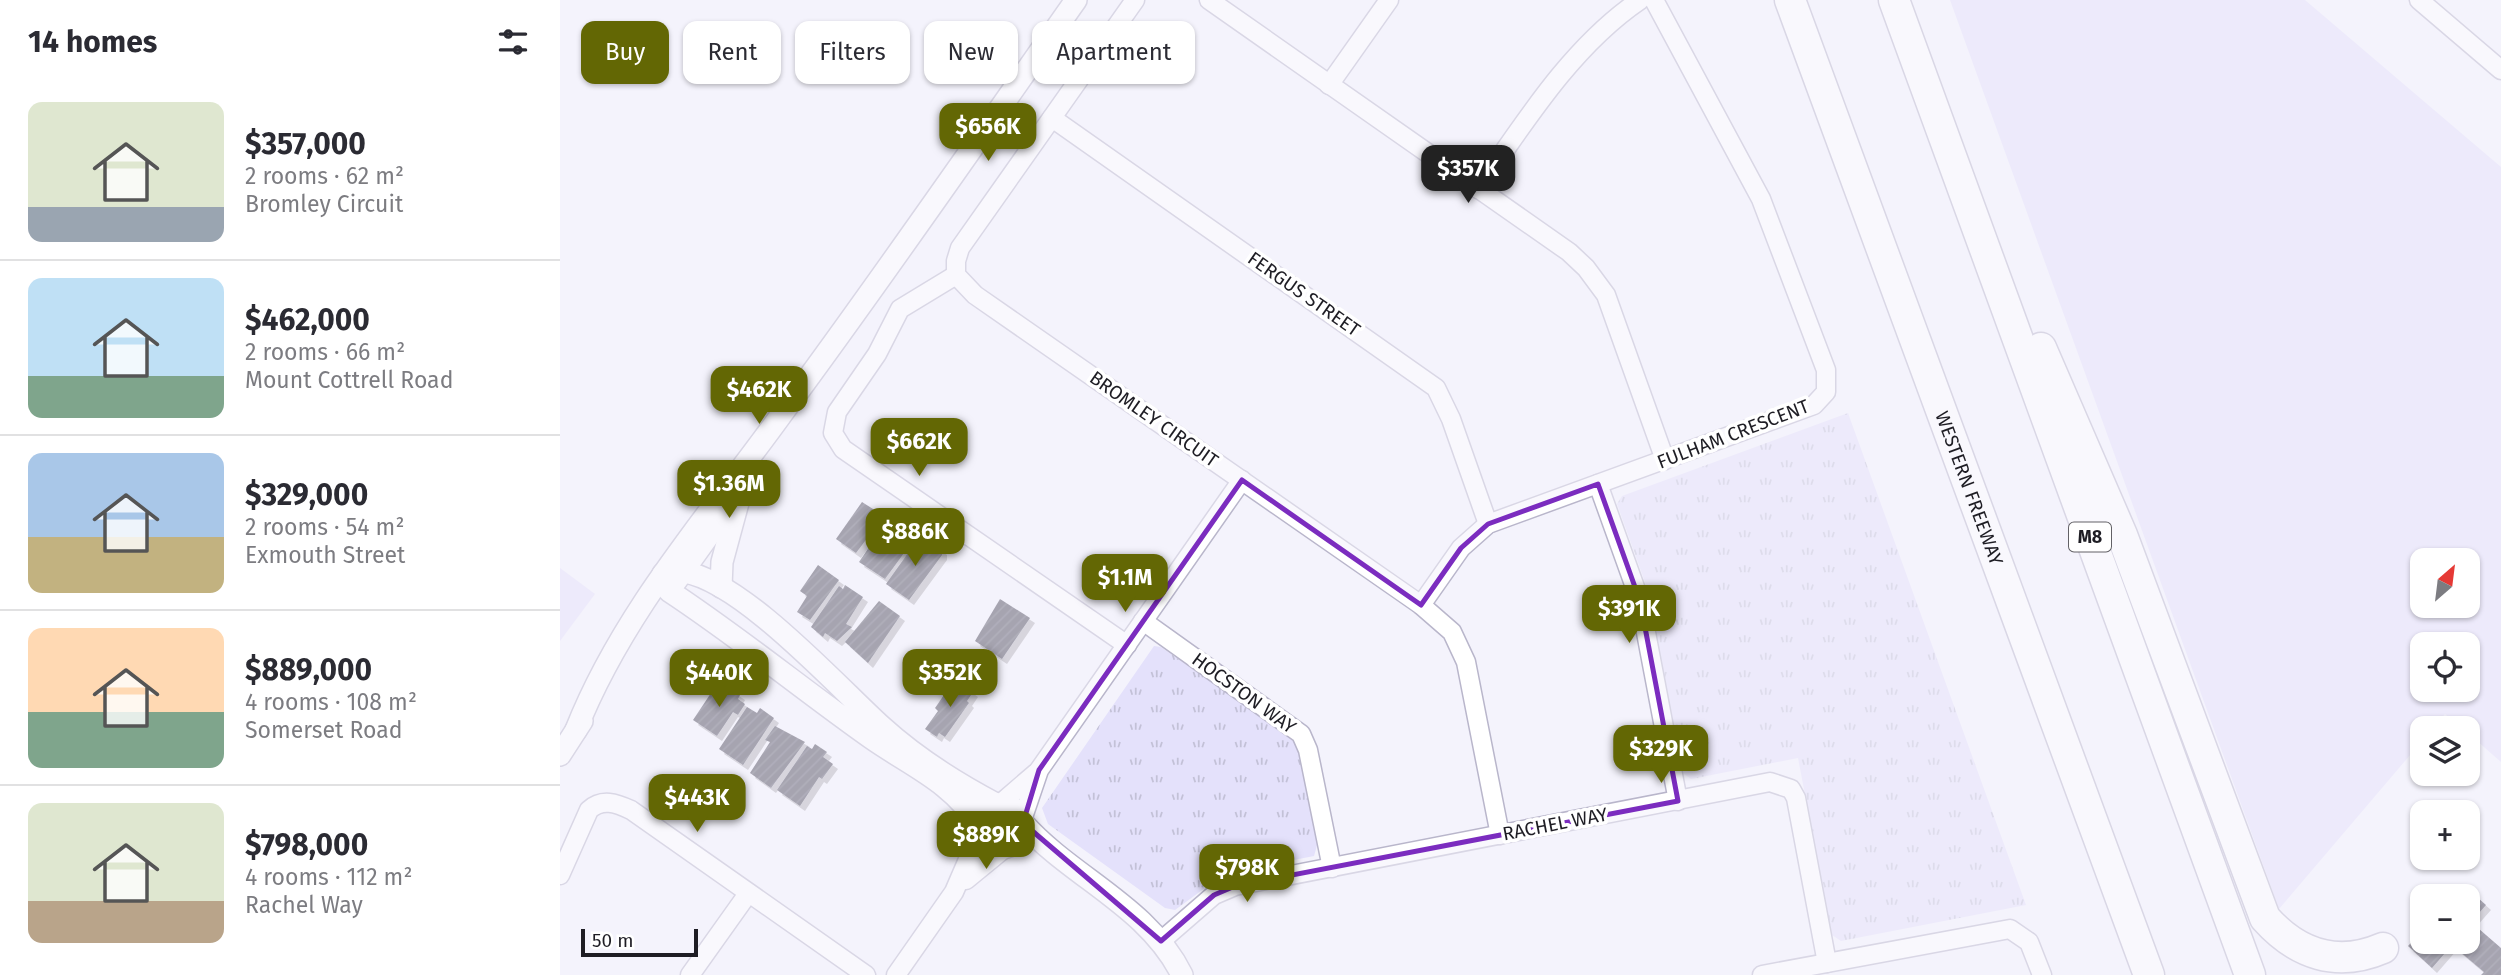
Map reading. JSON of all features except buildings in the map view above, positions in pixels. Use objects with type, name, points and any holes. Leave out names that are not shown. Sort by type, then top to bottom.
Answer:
[{"type":"highway","name":"WESTERN FREEWAY","points":[[1790,0],[2149,975]]},
{"type":"highway","name":"M8","points":[[1894,0],[2250,975]]},
{"type":"highway","points":[[1930,98],[2122,535],[2265,918],[2292,944],[2326,956],[2370,953],[2383,948]]},
{"type":"street","points":[[672,579],[1076,0]]},
{"type":"street","points":[[1127,645],[843,449],[835,440],[833,424],[837,412],[877,354],[900,309],[934,286],[957,275],[956,261],[960,248],[1135,0]]},
{"type":"street","points":[[1209,0],[1569,252],[1598,281],[1606,295],[1665,460]]},
{"type":"street","points":[[1329,85],[1389,0]]},
{"type":"street","points":[[1478,189],[1541,99],[1615,17],[1640,0]]},
{"type":"street","name":"FULHAM CRESCENT","points":[[1421,605],[1461,548],[1488,524],[1814,405],[1822,399],[1828,381],[1757,192],[1654,0]]},
{"type":"street","points":[[2419,0],[2501,70]]},
{"type":"street","name":"FERGUS STREET","points":[[1052,118],[1436,388],[1451,419],[1488,524]]},
{"type":"street","name":"BROMLEY CIRCUIT","points":[[957,275],[975,295],[1421,605],[1452,632],[1466,662],[1500,835]]},
{"type":"street","points":[[560,755],[576,730],[607,663],[742,488],[865,301]]},
{"type":"street","points":[[954,892],[984,811],[998,804],[1039,770],[1242,480]]},
{"type":"street","points":[[1598,484],[1640,601],[1678,801]]},
{"type":"street","points":[[721,587],[723,562],[742,488]]},
{"type":"street","points":[[672,579],[721,587],[782,633],[899,740],[972,791],[998,804],[1012,807],[1022,822],[1073,869],[1134,914],[1161,942],[1182,975]]},
{"type":"street","points":[[672,579],[871,738],[946,787],[964,802],[992,847],[1034,852],[1073,869]]},
{"type":"street","name":"HOCSTON WAY","points":[[1143,621],[1301,734],[1308,750],[1332,868]]},
{"type":"street","points":[[896,975],[954,892],[984,862],[1020,837],[1022,822],[1039,770]]},
{"type":"street","name":"RACHEL WAY","points":[[1161,942],[1223,890],[1770,782],[1791,789],[1799,809],[1827,963]]},
{"type":"street","points":[[560,875],[589,810],[597,803],[611,802],[631,810],[866,975]]},
{"type":"street","points":[[690,975],[747,894]]},
{"type":"street","points":[[1764,975],[2010,929],[2029,942],[2042,975]]},
{"type":"highlighted area","points":[[1242,480],[1421,605],[1461,548],[1488,524],[1598,484],[1640,601],[1678,801],[1235,886],[1214,895],[1161,941],[1023,823],[1039,770]]},
{"type":"green space","points":[[1950,0],[2305,0],[2501,167],[2501,762],[2480,744],[2480,716],[2410,716],[2410,755],[2279,909]]},
{"type":"green space","points":[[1848,413],[2026,905],[1841,941],[1832,935],[1798,758],[1691,779],[1683,773],[1646,585],[1617,504],[1622,496]]},
{"type":"green space","points":[[560,568],[595,594],[560,641]]},
{"type":"green space","points":[[1154,646],[1161,647],[1292,738],[1301,756],[1318,842],[1314,856],[1224,874],[1175,910],[1165,908],[1048,824],[1042,808]]}]
